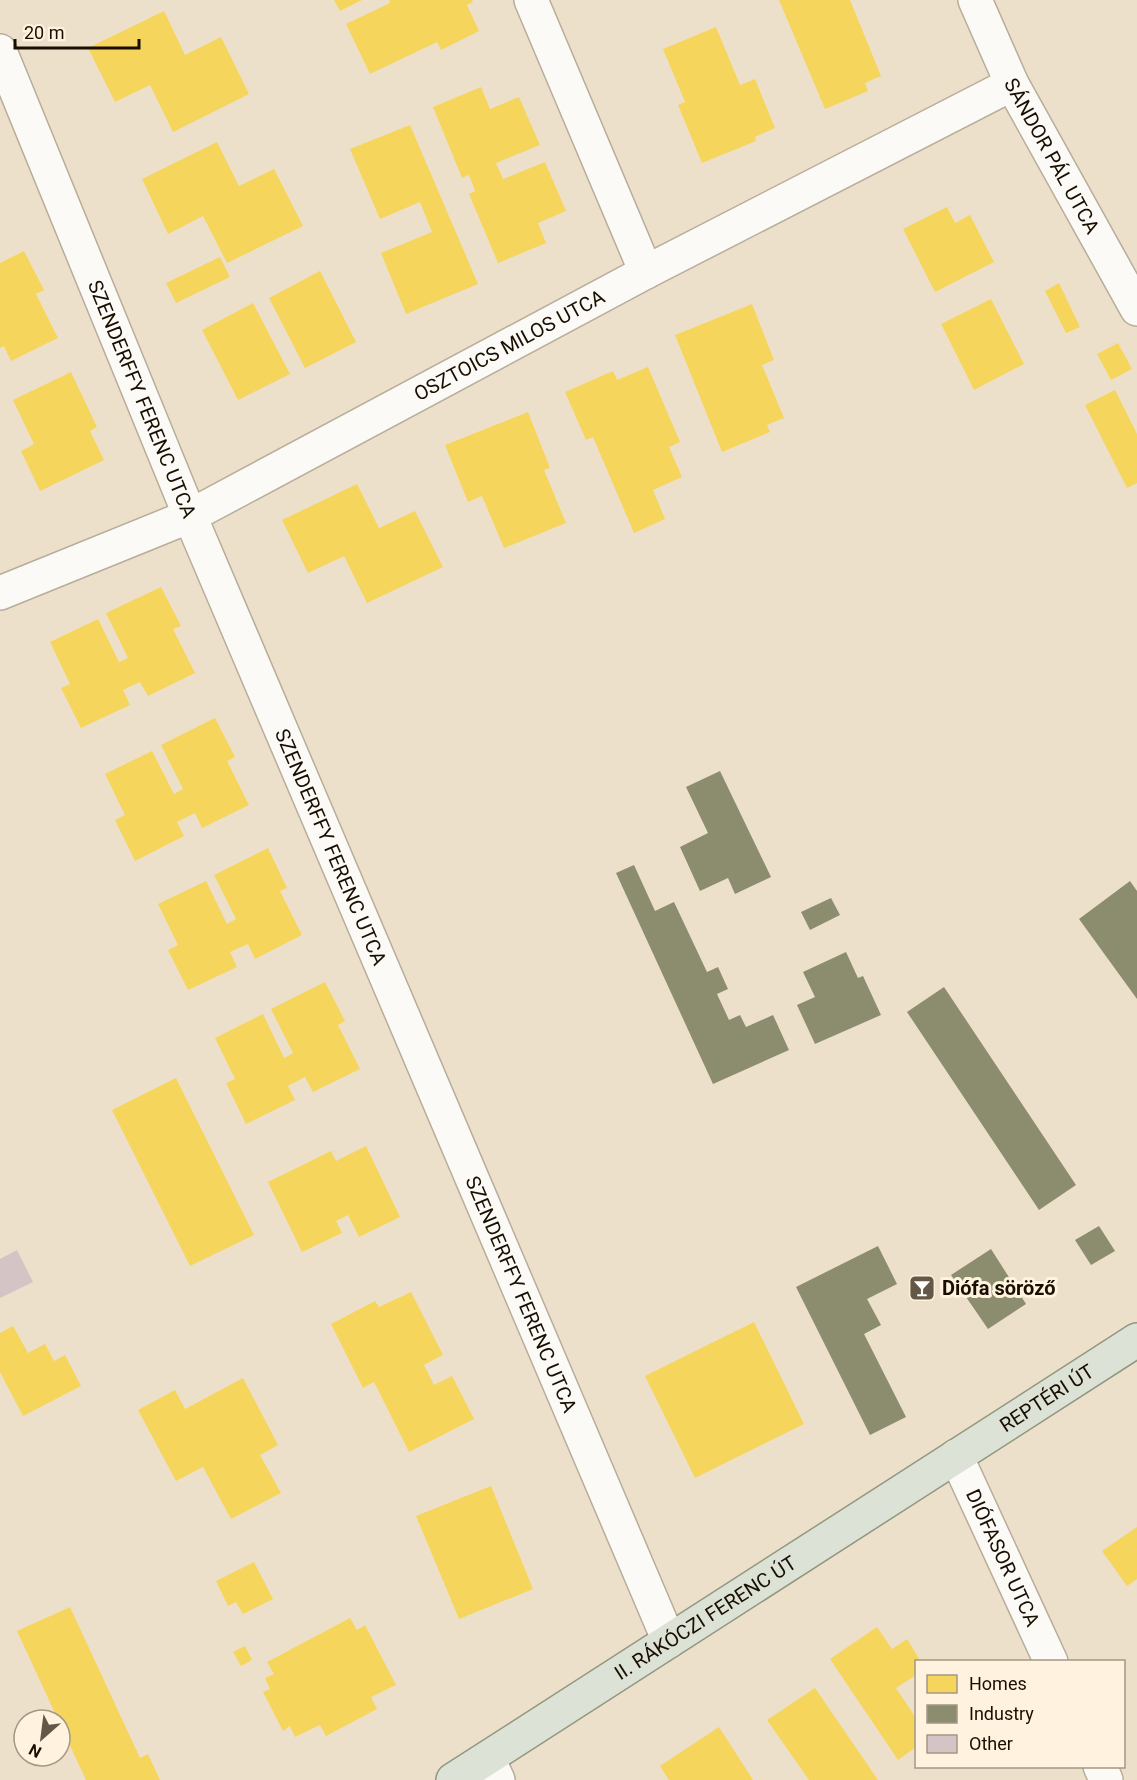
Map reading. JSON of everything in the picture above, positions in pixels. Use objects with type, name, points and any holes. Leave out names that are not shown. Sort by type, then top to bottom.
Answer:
[{"type":"main road","name":"REPTÉRI ÚT","points":[[956,1456],[1137,1340]]},
{"type":"main road","name":"II. RÁKÓCZI FERENC ÚT","points":[[453,1780],[493,1769],[669,1641],[956,1456]]},
{"type":"street","points":[[531,0],[646,272]]},
{"type":"street","name":"SÁNDOR PÁL UTCA","points":[[975,0],[1012,84],[1137,309]]},
{"type":"street","name":"SZENDERFFY FERENC UTCA","points":[[0,51],[190,516],[669,1641]]},
{"type":"street","name":"OSZTOICS MILOS UTCA","points":[[0,593],[190,516],[646,272],[1012,84]]},
{"type":"street","name":"DIÓFASOR UTCA","points":[[956,1456],[1050,1660]]},
{"type":"building: Homes","points":[[334,0],[362,0],[340,11]]},
{"type":"building: Homes","points":[[389,0],[472,0],[473,2],[467,5],[479,31],[441,50],[437,42],[370,74],[346,24],[390,3]]},
{"type":"building: Homes","points":[[779,0],[850,0],[881,76],[865,83],[868,91],[825,109]]},
{"type":"building: Homes","points":[[164,11],[185,55],[221,37],[249,94],[173,132],[150,85],[115,102],[88,48]]},
{"type":"building: Homes","points":[[716,27],[740,85],[755,79],[775,128],[755,137],[756,141],[702,163],[678,105],[685,102],[663,49]]},
{"type":"building: Homes","points":[[481,87],[490,109],[519,97],[540,145],[496,163],[503,179],[545,162],[566,211],[538,223],[546,243],[498,263],[469,194],[475,191],[469,175],[462,178],[433,107]]},
{"type":"building: Homes","points":[[410,125],[478,284],[406,314],[381,253],[432,232],[420,202],[380,219],[350,149]]},
{"type":"building: Homes","points":[[217,142],[239,186],[274,169],[303,226],[227,263],[203,216],[168,234],[142,179]]},
{"type":"building: Homes","points":[[947,207],[955,223],[970,215],[994,262],[935,292],[903,229]]},
{"type":"building: Homes","points":[[24,251],[44,290],[36,294],[58,338],[11,361],[4,346],[0,348],[0,263]]},
{"type":"building: Homes","points":[[220,257],[230,277],[176,303],[166,283]]},
{"type":"building: Homes","points":[[320,271],[356,342],[305,368],[269,298]]},
{"type":"building: Homes","points":[[1059,283],[1080,327],[1066,333],[1045,291]]},
{"type":"building: Homes","points":[[991,299],[1024,364],[974,390],[941,324]]},
{"type":"building: Homes","points":[[253,303],[290,374],[238,400],[202,330]]},
{"type":"building: Homes","points":[[752,304],[774,360],[762,365],[784,418],[767,425],[770,432],[722,452],[675,335]]},
{"type":"building: Homes","points":[[1118,343],[1132,369],[1111,380],[1097,354]]},
{"type":"building: Homes","points":[[648,367],[680,442],[669,447],[682,477],[653,490],[665,519],[634,533],[593,437],[586,440],[565,392],[613,371],[617,380]]},
{"type":"building: Homes","points":[[71,372],[97,427],[90,431],[104,460],[40,491],[21,451],[34,444],[13,400]]},
{"type":"building: Homes","points":[[1115,390],[1137,434],[1137,483],[1127,488],[1085,405]]},
{"type":"building: Homes","points":[[528,412],[550,468],[544,470],[566,523],[504,548],[482,496],[468,502],[445,445]]},
{"type":"building: Homes","points":[[357,484],[379,528],[415,511],[443,567],[367,603],[344,556],[308,573],[282,520]]},
{"type":"building: Homes","points":[[161,587],[181,626],[173,629],[195,673],[148,696],[140,682],[123,690],[130,705],[81,728],[61,688],[70,684],[50,642],[98,619],[119,662],[128,658],[106,613]]},
{"type":"building: Homes","points":[[215,718],[235,757],[227,761],[249,805],[202,828],[195,813],[177,822],[184,836],[135,861],[115,820],[125,815],[105,774],[152,751],[174,794],[183,789],[161,745]]},
{"type":"building: Homes","points":[[268,848],[287,888],[280,891],[302,935],[255,959],[248,944],[230,952],[237,967],[188,990],[168,950],[178,945],[158,904],[206,881],[227,924],[236,919],[214,875]]},
{"type":"building: Homes","points":[[325,982],[345,1021],[338,1025],[360,1069],[313,1092],[305,1077],[288,1086],[295,1100],[246,1124],[226,1083],[235,1079],[215,1038],[263,1014],[284,1058],[293,1053],[271,1009]]},
{"type":"building: Homes","points":[[176,1078],[254,1235],[190,1266],[112,1110]]},
{"type":"building: Homes","points":[[366,1146],[400,1217],[359,1237],[348,1215],[336,1221],[342,1233],[302,1252],[268,1182],[331,1151],[336,1161]]},
{"type":"building: Homes","points":[[411,1292],[443,1355],[424,1365],[434,1385],[452,1376],[474,1419],[409,1452],[374,1382],[363,1388],[331,1324],[375,1301],[379,1307]]},
{"type":"building: Homes","points":[[754,1322],[804,1424],[695,1478],[645,1376]]},
{"type":"building: Homes","points":[[13,1326],[28,1353],[45,1344],[54,1361],[65,1355],[81,1386],[23,1416],[0,1372],[0,1333]]},
{"type":"building: Homes","points":[[243,1378],[278,1445],[260,1455],[281,1493],[231,1519],[203,1467],[176,1481],[138,1410],[175,1390],[185,1409]]},
{"type":"building: Homes","points":[[491,1486],[533,1589],[459,1619],[416,1516]]},
{"type":"building: Homes","points":[[1137,1527],[1137,1579],[1127,1586],[1102,1551]]},
{"type":"building: Homes","points":[[254,1562],[273,1599],[243,1614],[236,1602],[228,1606],[216,1581]]},
{"type":"building: Homes","points":[[70,1607],[140,1758],[148,1754],[160,1780],[86,1780],[72,1750],[72,1708],[53,1708],[17,1631]]},
{"type":"building: Homes","points":[[350,1618],[357,1630],[365,1625],[396,1685],[371,1697],[377,1709],[326,1736],[320,1725],[295,1737],[290,1726],[283,1731],[263,1692],[270,1689],[265,1678],[274,1674],[267,1662]]},
{"type":"building: Homes","points":[[877,1627],[892,1649],[907,1639],[920,1660],[915,1660],[915,1676],[896,1688],[915,1716],[915,1748],[898,1760],[830,1659]]},
{"type":"building: Homes","points":[[245,1646],[252,1660],[241,1666],[233,1652]]},
{"type":"building: Homes","points":[[815,1688],[878,1780],[809,1780],[767,1720]]},
{"type":"building: Homes","points":[[719,1727],[753,1780],[669,1780],[660,1766]]},
{"type":"building: Industry","points":[[720,771],[771,877],[735,894],[728,878],[700,891],[680,847],[708,833],[686,787]]},
{"type":"building: Industry","points":[[634,865],[655,911],[674,902],[707,972],[718,967],[728,989],[717,994],[729,1020],[740,1015],[746,1027],[773,1015],[789,1050],[713,1084],[616,873]]},
{"type":"building: Industry","points":[[1130,881],[1137,891],[1137,999],[1079,919]]},
{"type":"building: Industry","points":[[831,898],[840,915],[810,930],[801,912]]},
{"type":"building: Industry","points":[[846,952],[858,978],[863,976],[881,1015],[815,1044],[797,1005],[815,997],[803,972]]},
{"type":"building: Industry","points":[[944,987],[1076,1185],[1039,1210],[907,1012]]},
{"type":"building: Industry","points":[[1099,1226],[1115,1251],[1091,1265],[1075,1240]]},
{"type":"building: Industry","points":[[878,1246],[897,1284],[867,1299],[881,1325],[864,1334],[906,1417],[870,1435],[796,1287]]},
{"type":"building: Industry","points":[[991,1249],[1026,1304],[988,1329],[951,1275]]},
{"type":"building: Other","points":[[17,1250],[33,1282],[0,1298],[0,1259]]},
{"type":"place","name":"Diófa söröző","points":[[922,1288]]}]
